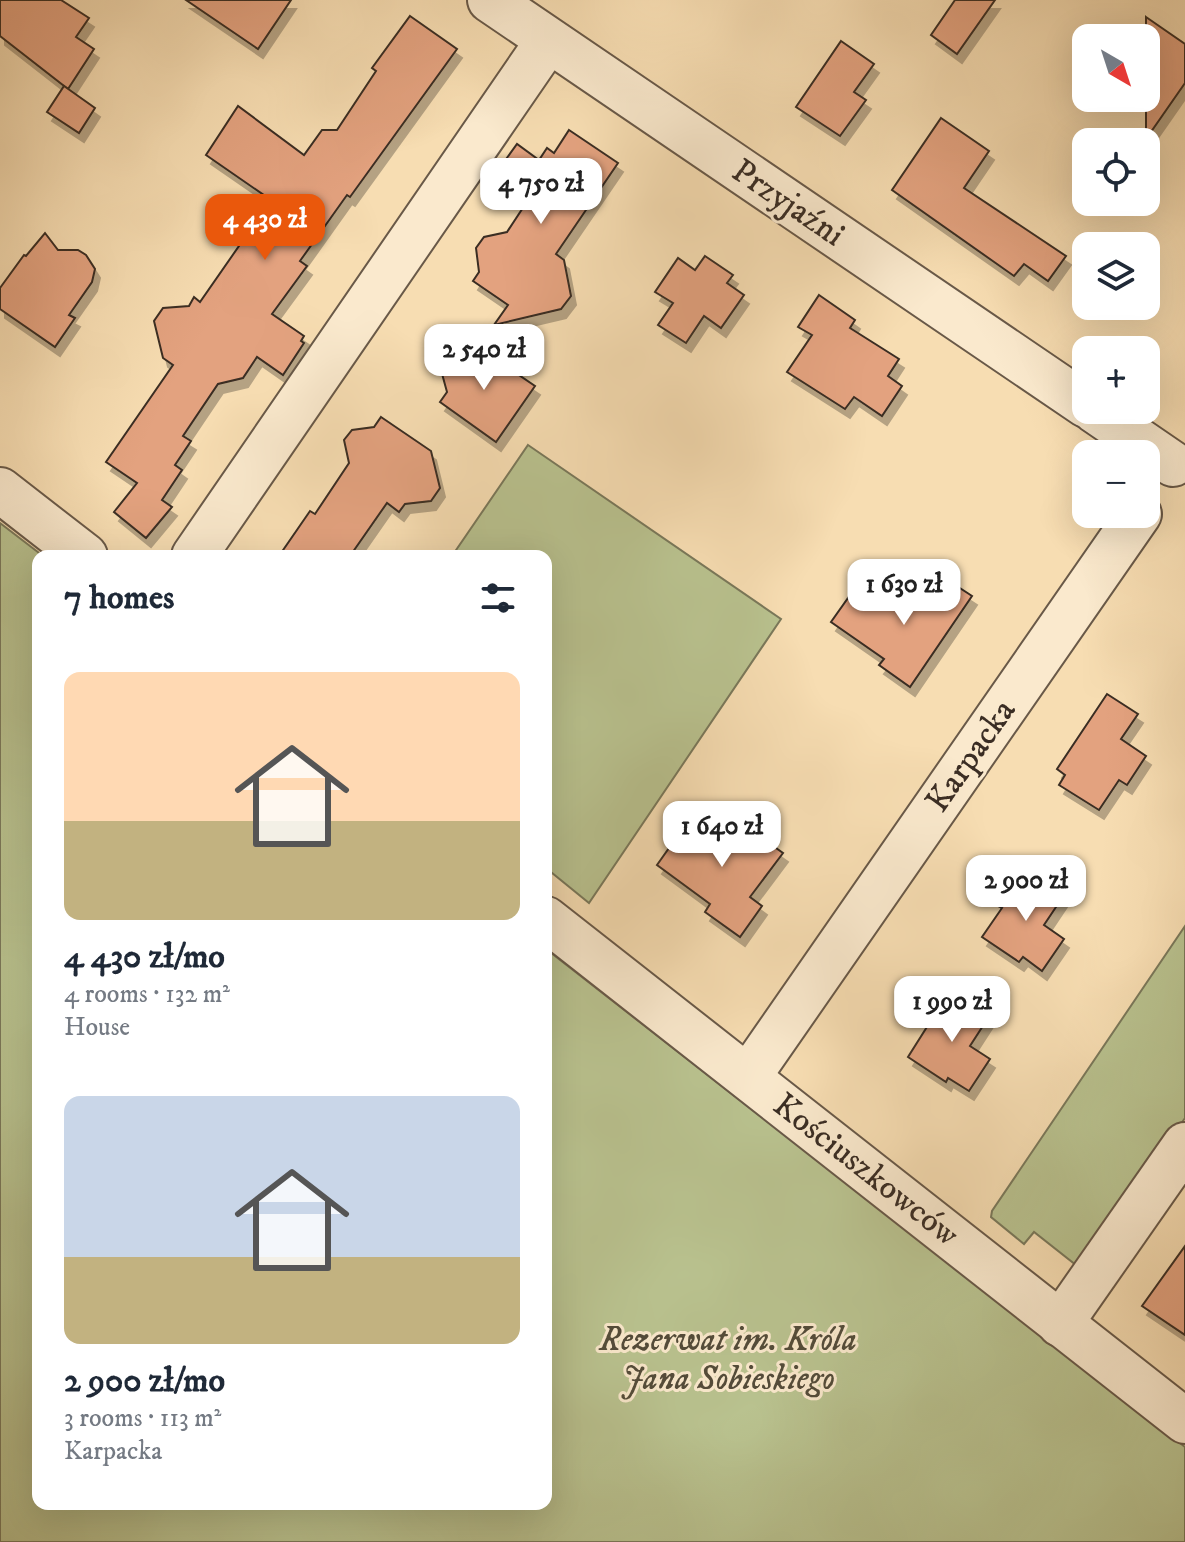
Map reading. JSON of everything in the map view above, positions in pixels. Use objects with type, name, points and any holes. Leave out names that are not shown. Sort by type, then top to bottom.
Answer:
[{"type":"street","name":"Przyjaźni","points":[[490,0],[1072,396]]},
{"type":"street","points":[[198,550],[548,41]]},
{"type":"street","points":[[1120,424],[1179,456],[1160,483]]},
{"type":"street","points":[[0,490],[77,550]]},
{"type":"street","name":"Karpacka","points":[[748,1077],[1129,528]]},
{"type":"street","name":"Kościuszkowców","points":[[552,924],[1185,1421]]},
{"type":"street","points":[[1060,1324],[1185,1145]]},
{"type":"green space","points":[[528,445],[781,619],[589,903],[552,873],[552,550],[456,550]]},
{"type":"green space","name":"Rezerwat im. Króla Jana Sobieskiego","points":[[0,523],[35,550],[32,550],[32,1510],[552,1510],[552,954],[1185,1447],[1185,1542],[0,1542]]},
{"type":"green space","points":[[1185,926],[1185,1118],[1081,1269],[1034,1232],[1024,1244],[991,1217],[992,1211]]},
{"type":"building","points":[[0,0],[61,0],[89,18],[76,37],[94,49],[68,89],[0,36]]},
{"type":"building","points":[[186,0],[291,0],[258,49]]},
{"type":"building","points":[[955,0],[995,0],[957,54],[931,35]]},
{"type":"building","points":[[410,16],[457,49],[300,261],[307,266],[272,314],[304,336],[301,341],[304,343],[283,375],[257,357],[243,378],[218,384],[183,436],[191,441],[175,465],[182,470],[162,500],[172,507],[146,538],[114,512],[137,483],[106,462],[173,365],[163,358],[154,321],[163,308],[189,306],[194,297],[200,302],[271,200],[206,155],[238,106],[304,155],[322,130],[337,130],[376,71],[372,68]]},
{"type":"building","points":[[1160,27],[1185,44],[1185,83],[1154,128],[1146,128],[1146,112],[1160,112]]},
{"type":"building","points":[[841,41],[874,64],[854,92],[866,100],[840,136],[796,107]]},
{"type":"building","points":[[64,86],[95,108],[79,133],[47,112]]},
{"type":"building","points":[[941,118],[989,151],[964,188],[1066,256],[1048,281],[1024,264],[1014,276],[892,190]]},
{"type":"building","points":[[569,130],[618,163],[556,254],[564,260],[571,296],[561,309],[494,325],[508,305],[473,281],[479,272],[476,248],[484,237],[507,232],[530,197],[496,173],[517,144],[539,160],[547,148],[554,153]]},
{"type":"building","points":[[45,233],[58,250],[78,250],[86,255],[95,269],[92,282],[69,315],[75,318],[55,347],[0,309],[0,288]]},
{"type":"building","points":[[705,256],[733,275],[727,283],[744,295],[721,328],[704,316],[686,343],[658,325],[673,303],[655,292],[678,258],[695,270]]},
{"type":"building","points":[[819,295],[855,320],[850,328],[899,359],[888,376],[902,386],[882,416],[854,397],[845,409],[787,372],[812,335],[798,327]]},
{"type":"building","points":[[478,347],[535,386],[496,442],[440,402],[447,392],[441,370],[448,360],[473,354]]},
{"type":"building","points":[[381,417],[431,451],[440,488],[431,501],[405,504],[399,512],[387,503],[354,550],[283,550],[310,511],[315,514],[349,463],[344,440],[352,430],[374,427]]},
{"type":"building","points":[[940,575],[972,596],[910,687],[879,665],[884,659],[831,622],[853,591],[874,606],[926,596]]},
{"type":"building","points":[[1107,694],[1138,714],[1121,739],[1146,756],[1127,785],[1119,780],[1099,810],[1059,785],[1065,775],[1057,769]]},
{"type":"building","points":[[728,814],[783,853],[750,897],[762,906],[740,937],[705,912],[710,904],[657,865],[691,817],[715,834]]},
{"type":"building","points":[[1023,871],[1062,898],[1044,925],[1064,939],[1042,971],[1023,957],[1019,962],[982,937],[1002,908],[998,906]]},
{"type":"building","points":[[949,992],[988,1018],[970,1046],[990,1059],[969,1091],[948,1078],[946,1082],[908,1057]]},
{"type":"building","points":[[1185,1246],[1185,1335],[1142,1306]]}]
